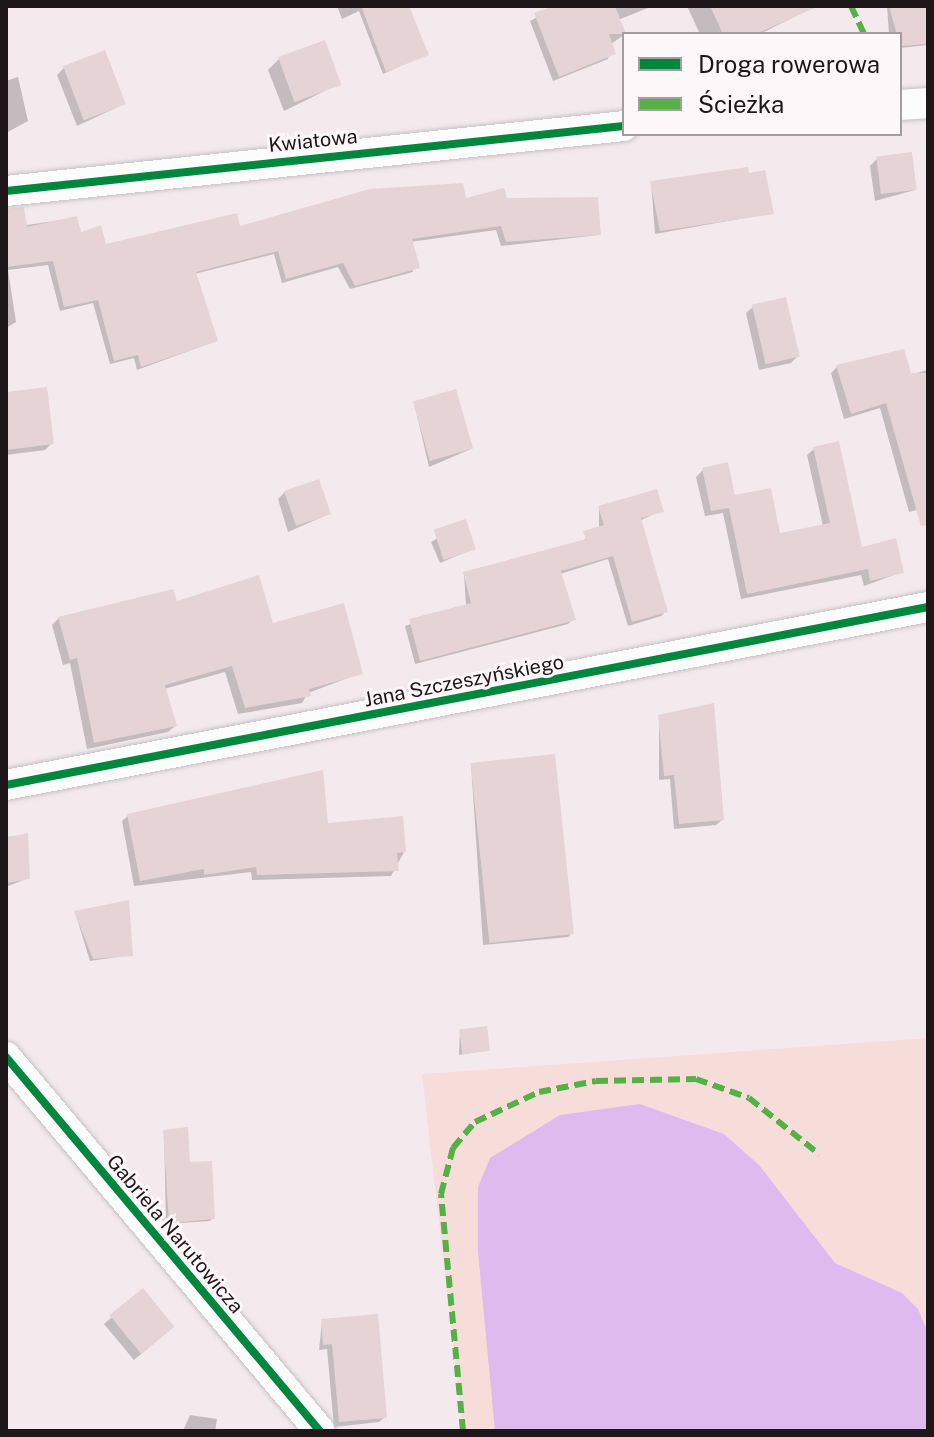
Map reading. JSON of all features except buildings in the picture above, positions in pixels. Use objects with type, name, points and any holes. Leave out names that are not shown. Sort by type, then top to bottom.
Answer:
[{"type":"street","points":[[902,105],[928,103]]},
{"type":"street","name":"Kwiatowa","points":[[6,191],[622,126]]},
{"type":"street","name":"Jana Szczeszyńskiego","points":[[6,785],[928,607]]},
{"type":"street","name":"Gabriela Narutowicza","points":[[6,1057],[320,1431]]},
{"type":"shaded area","points":[[928,1038],[928,1333],[902,1293],[835,1263],[759,1165],[724,1134],[640,1104],[478,1188],[495,1431],[463,1431],[422,1074]]},
{"type":"shaded area","points":[[640,1104],[724,1134],[759,1165],[835,1263],[902,1293],[918,1309],[928,1333],[928,1431],[495,1431],[478,1252],[478,1187],[490,1158],[560,1115]]},
{"type":"marked path","points":[[851,6],[863,32]]},
{"type":"marked path","points":[[463,1431],[441,1194],[453,1148],[475,1122],[539,1092],[596,1081],[696,1079],[749,1098],[819,1154]]},
{"type":"cycle path","points":[[6,191],[622,126]]},
{"type":"cycle path","points":[[6,785],[928,607]]},
{"type":"cycle path","points":[[6,1057],[320,1431]]}]
